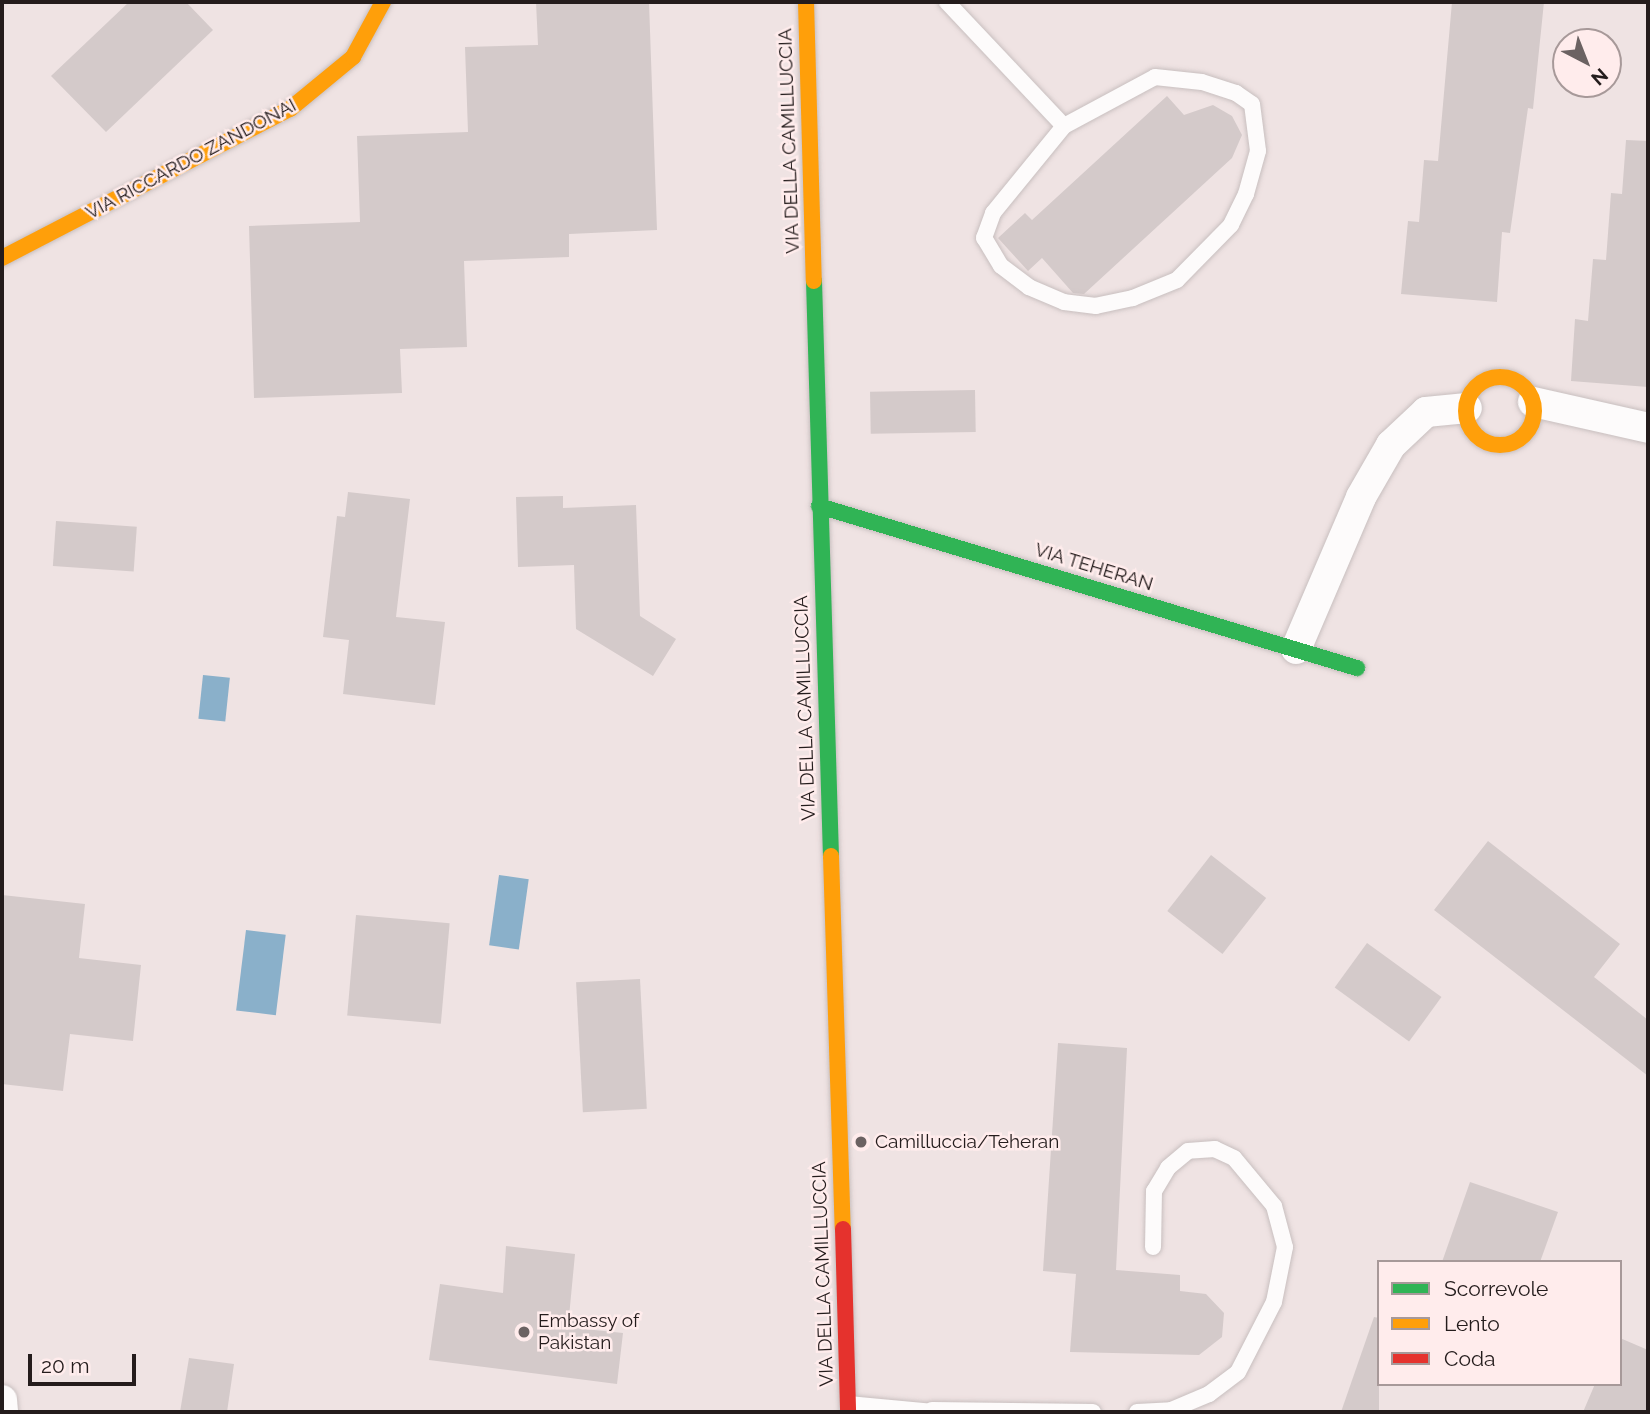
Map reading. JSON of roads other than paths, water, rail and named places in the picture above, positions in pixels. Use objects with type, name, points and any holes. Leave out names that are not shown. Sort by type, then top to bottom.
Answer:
[{"type":"main road","name":"VIA RICCARDO ZANDONAI","points":[[2,258],[290,109],[353,57],[383,2]]},
{"type":"main road","name":"VIA DELLA CAMILLUCCIA","points":[[806,2],[848,1408]]},
{"type":"main road","points":[[1497,377],[1520,383],[1533,402],[1533,421],[1526,433],[1508,444],[1487,443],[1478,437],[1467,419],[1466,408],[1477,387],[1497,377]]},
{"type":"main road","name":"VIA TEHERAN","points":[[819,506],[1357,668]]},
{"type":"street","points":[[1533,402],[1648,428]]},
{"type":"street","points":[[1296,649],[1361,497],[1391,445],[1426,412],[1466,408]]},
{"type":"street","points":[[2,1400],[3,1412]]},
{"type":"lane","points":[[947,2],[1063,126]]},
{"type":"lane","points":[[1175,77],[1236,93],[1252,104],[1258,151],[1246,194],[1231,225],[1177,280],[1133,298],[1096,306],[1064,302],[1029,287],[1001,266],[984,238],[993,213],[1019,176],[1063,126],[1141,82],[1175,77]]},
{"type":"lane","points":[[1137,1412],[1171,1410],[1209,1394],[1238,1372],[1274,1302],[1285,1247],[1274,1206],[1234,1158],[1215,1149],[1188,1151],[1168,1168],[1154,1191],[1153,1247]]},
{"type":"lane","points":[[848,1408],[1093,1412]]},
{"type":"water","points":[[203,675],[230,678],[225,722],[198,719]]},
{"type":"water","points":[[499,875],[529,879],[519,949],[489,945]]},
{"type":"water","points":[[246,930],[286,935],[276,1015],[236,1010]]},
{"type":"place","name":"Camilluccia/Teheran","points":[[861,1142]]},
{"type":"place","name":"Embassy of Pakistan","points":[[524,1332]]}]
